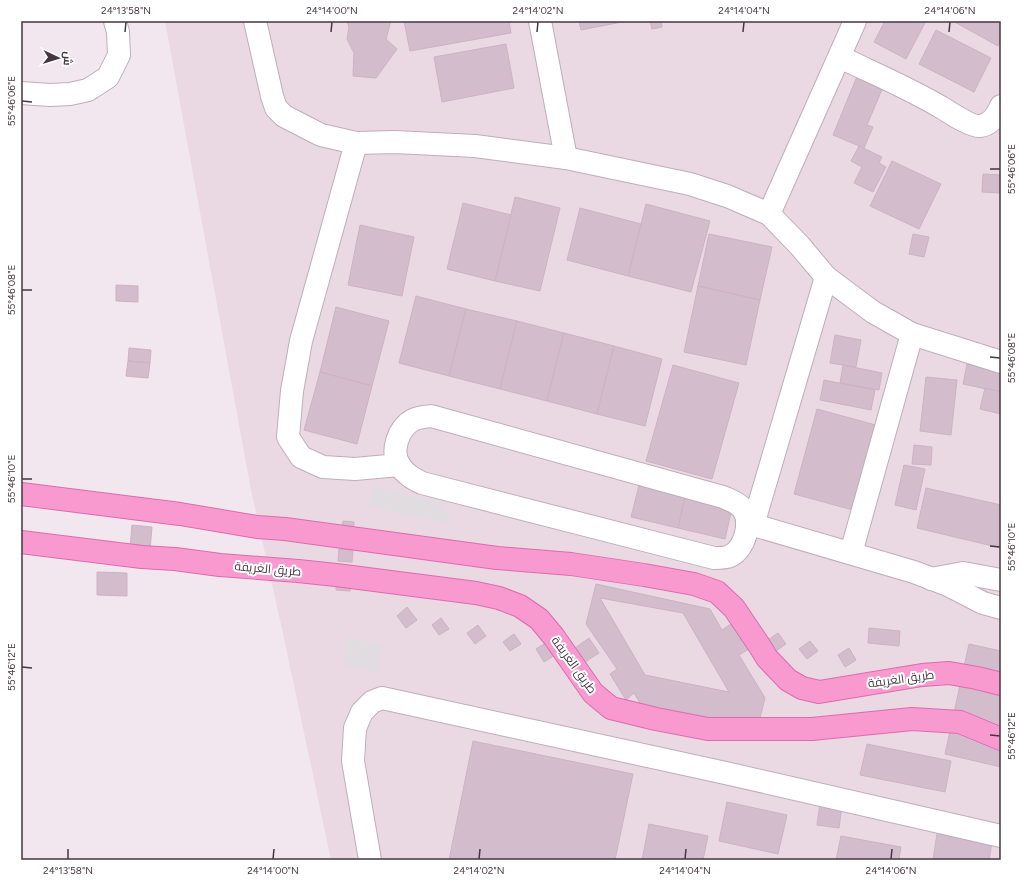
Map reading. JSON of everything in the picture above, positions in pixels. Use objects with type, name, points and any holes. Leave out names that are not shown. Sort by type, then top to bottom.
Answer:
[{"type":"main road","name":"طريق الغريفة","points":[[21,494],[180,514],[257,527],[285,529],[489,556],[571,564],[694,584],[717,592],[734,608],[760,645],[767,658],[788,680],[802,688],[819,692],[922,675],[949,673],[1001,684]]},
{"type":"main road","name":"طريق الغريفة","points":[[21,542],[142,557],[336,575],[476,593],[499,598],[520,606],[539,619],[554,637],[593,693],[611,708],[656,719],[708,729],[812,730],[912,719],[960,722],[1001,739]]},
{"type":"street","points":[[21,93],[50,95],[70,94],[88,90],[108,77],[119,54],[118,32],[115,21]]},
{"type":"street","points":[[255,21],[276,108],[284,116],[321,135],[356,143],[395,142],[475,146],[566,158],[690,184],[727,196],[769,214],[800,246],[826,277],[873,312],[912,334],[1001,362]]},
{"type":"street","points":[[540,21],[566,158]]},
{"type":"street","points":[[769,214],[855,21]]},
{"type":"street","points":[[840,57],[922,96],[968,123],[979,127],[991,122],[999,112],[1001,106]]},
{"type":"street","points":[[356,143],[301,341],[292,391],[288,436],[301,458],[323,466],[355,469],[399,465]]},
{"type":"street","points":[[826,277],[750,524],[743,542],[737,551],[730,556],[714,558],[422,483],[405,472],[399,465],[396,455],[396,445],[404,427],[412,420],[431,416],[723,497],[741,507],[750,524],[914,572],[948,585],[983,603],[1001,608]]},
{"type":"street","points":[[851,553],[912,334]]},
{"type":"street","points":[[931,579],[963,573],[1001,580]]},
{"type":"street","points":[[370,860],[352,761],[355,728],[362,712],[372,702],[382,698],[721,772],[1001,836]]},
{"type":"shaded area","points":[[165,21],[1001,21],[1001,860],[331,860],[251,490]]},
{"type":"shaded area","points":[[373,485],[443,504],[451,524],[370,507]]},
{"type":"shaded area","points":[[346,638],[382,644],[377,673],[344,665]]},
{"type":"building","points":[[347,21],[391,21],[386,39],[397,49],[376,78],[353,76],[354,53],[347,39],[349,27]]},
{"type":"building","points":[[404,21],[509,21],[511,33],[410,51]]},
{"type":"building","points":[[579,21],[627,21],[581,30]]},
{"type":"building","points":[[650,21],[661,21],[662,27],[652,29]]},
{"type":"building","points":[[885,21],[926,21],[906,59],[874,42]]},
{"type":"building","points":[[953,21],[1001,21],[1001,39],[998,46]]},
{"type":"building","points":[[936,30],[991,58],[974,92],[919,64]]},
{"type":"building","points":[[506,44],[514,88],[442,102],[434,57]]},
{"type":"building","points":[[860,69],[886,80],[867,125],[873,127],[864,148],[833,135]]},
{"type":"building","points":[[859,146],[882,157],[879,163],[886,167],[873,192],[854,183],[862,167],[851,161]]},
{"type":"building","points":[[892,161],[941,184],[919,229],[870,206]]},
{"type":"building","points":[[983,174],[1001,175],[1001,193],[982,192]]},
{"type":"building","points":[[515,197],[560,208],[540,291],[495,281]]},
{"type":"building","points":[[463,203],[511,215],[495,281],[447,269]]},
{"type":"building","points":[[646,204],[710,221],[691,292],[628,276]]},
{"type":"building","points":[[580,208],[641,224],[628,276],[567,260]]},
{"type":"building","points":[[360,225],[414,237],[402,296],[348,285]]},
{"type":"building","points":[[709,234],[772,247],[760,300],[698,286]]},
{"type":"building","points":[[913,234],[929,237],[924,257],[909,254]]},
{"type":"building","points":[[116,285],[138,286],[138,302],[116,301]]},
{"type":"building","points":[[698,286],[760,300],[746,365],[684,352]]},
{"type":"building","points":[[416,296],[466,309],[449,376],[399,363]]},
{"type":"building","points":[[336,307],[389,321],[372,386],[320,372]]},
{"type":"building","points":[[466,309],[517,321],[500,389],[449,376]]},
{"type":"building","points":[[517,321],[564,333],[547,401],[500,389]]},
{"type":"building","points":[[564,333],[614,346],[597,414],[547,401]]},
{"type":"building","points":[[835,335],[861,340],[856,367],[830,363]]},
{"type":"building","points":[[614,346],[662,359],[645,426],[597,414]]},
{"type":"building","points":[[129,348],[151,350],[150,363],[128,361]]},
{"type":"building","points":[[128,361],[150,363],[148,378],[126,376]]},
{"type":"building","points":[[967,364],[1001,371],[1001,392],[963,384]]},
{"type":"building","points":[[673,365],[739,383],[712,479],[646,461]]},
{"type":"building","points":[[843,365],[882,373],[879,390],[840,383]]},
{"type":"building","points":[[320,372],[372,386],[357,444],[304,430]]},
{"type":"building","points":[[926,377],[957,380],[951,435],[920,431]]},
{"type":"building","points":[[824,380],[875,390],[871,410],[820,400]]},
{"type":"building","points":[[985,388],[1001,392],[1001,414],[980,409]]},
{"type":"building","points":[[817,409],[883,427],[860,512],[794,494]]},
{"type":"building","points":[[914,445],[932,447],[931,465],[912,464]]},
{"type":"building","points":[[904,465],[925,469],[916,510],[895,505]]},
{"type":"building","points":[[640,481],[686,493],[678,528],[631,517]]},
{"type":"building","points":[[926,488],[1001,505],[1001,548],[917,528]]},
{"type":"building","points":[[686,493],[733,504],[725,539],[678,528]]},
{"type":"building","points":[[343,521],[354,522],[353,534],[341,533]]},
{"type":"building","points":[[132,525],[152,527],[150,550],[130,548]]},
{"type":"building","points":[[339,549],[353,550],[352,562],[338,561]]},
{"type":"building","points":[[97,572],[127,573],[127,596],[97,595]]},
{"type":"building","points":[[336,578],[351,580],[350,591],[336,590]]},
{"type":"building","points":[[596,584],[710,609],[722,630],[738,619],[754,646],[739,655],[765,698],[755,738],[646,713],[634,693],[626,700],[610,674],[617,669],[586,624]],"holes":[[[600,598],[683,613],[729,692],[645,675]]]},
{"type":"building","points":[[407,607],[417,620],[406,628],[397,616]]},
{"type":"building","points":[[441,618],[449,629],[439,635],[432,625]]},
{"type":"building","points":[[478,625],[486,636],[475,644],[467,633]]},
{"type":"building","points":[[869,628],[900,631],[899,646],[868,643]]},
{"type":"building","points":[[778,633],[786,644],[776,651],[768,640]]},
{"type":"building","points":[[514,634],[521,644],[510,651],[503,642]]},
{"type":"building","points":[[589,638],[599,653],[585,662],[575,648]]},
{"type":"building","points":[[810,641],[818,651],[807,659],[799,649]]},
{"type":"building","points":[[547,642],[555,655],[544,662],[536,649]]},
{"type":"building","points":[[969,644],[1001,651],[1001,767],[945,754]]},
{"type":"building","points":[[849,648],[856,660],[845,667],[838,655]]},
{"type":"building","points":[[473,741],[633,774],[615,860],[449,860]]},
{"type":"building","points":[[867,744],[951,761],[945,792],[860,775]]},
{"type":"building","points":[[727,802],[787,815],[778,854],[719,841]]},
{"type":"building","points":[[820,803],[842,806],[839,828],[817,825]]},
{"type":"building","points":[[649,824],[708,836],[703,860],[642,860]]},
{"type":"building","points":[[938,827],[993,836],[989,860],[933,860]]},
{"type":"building","points":[[841,836],[901,847],[899,860],[836,860]]}]
